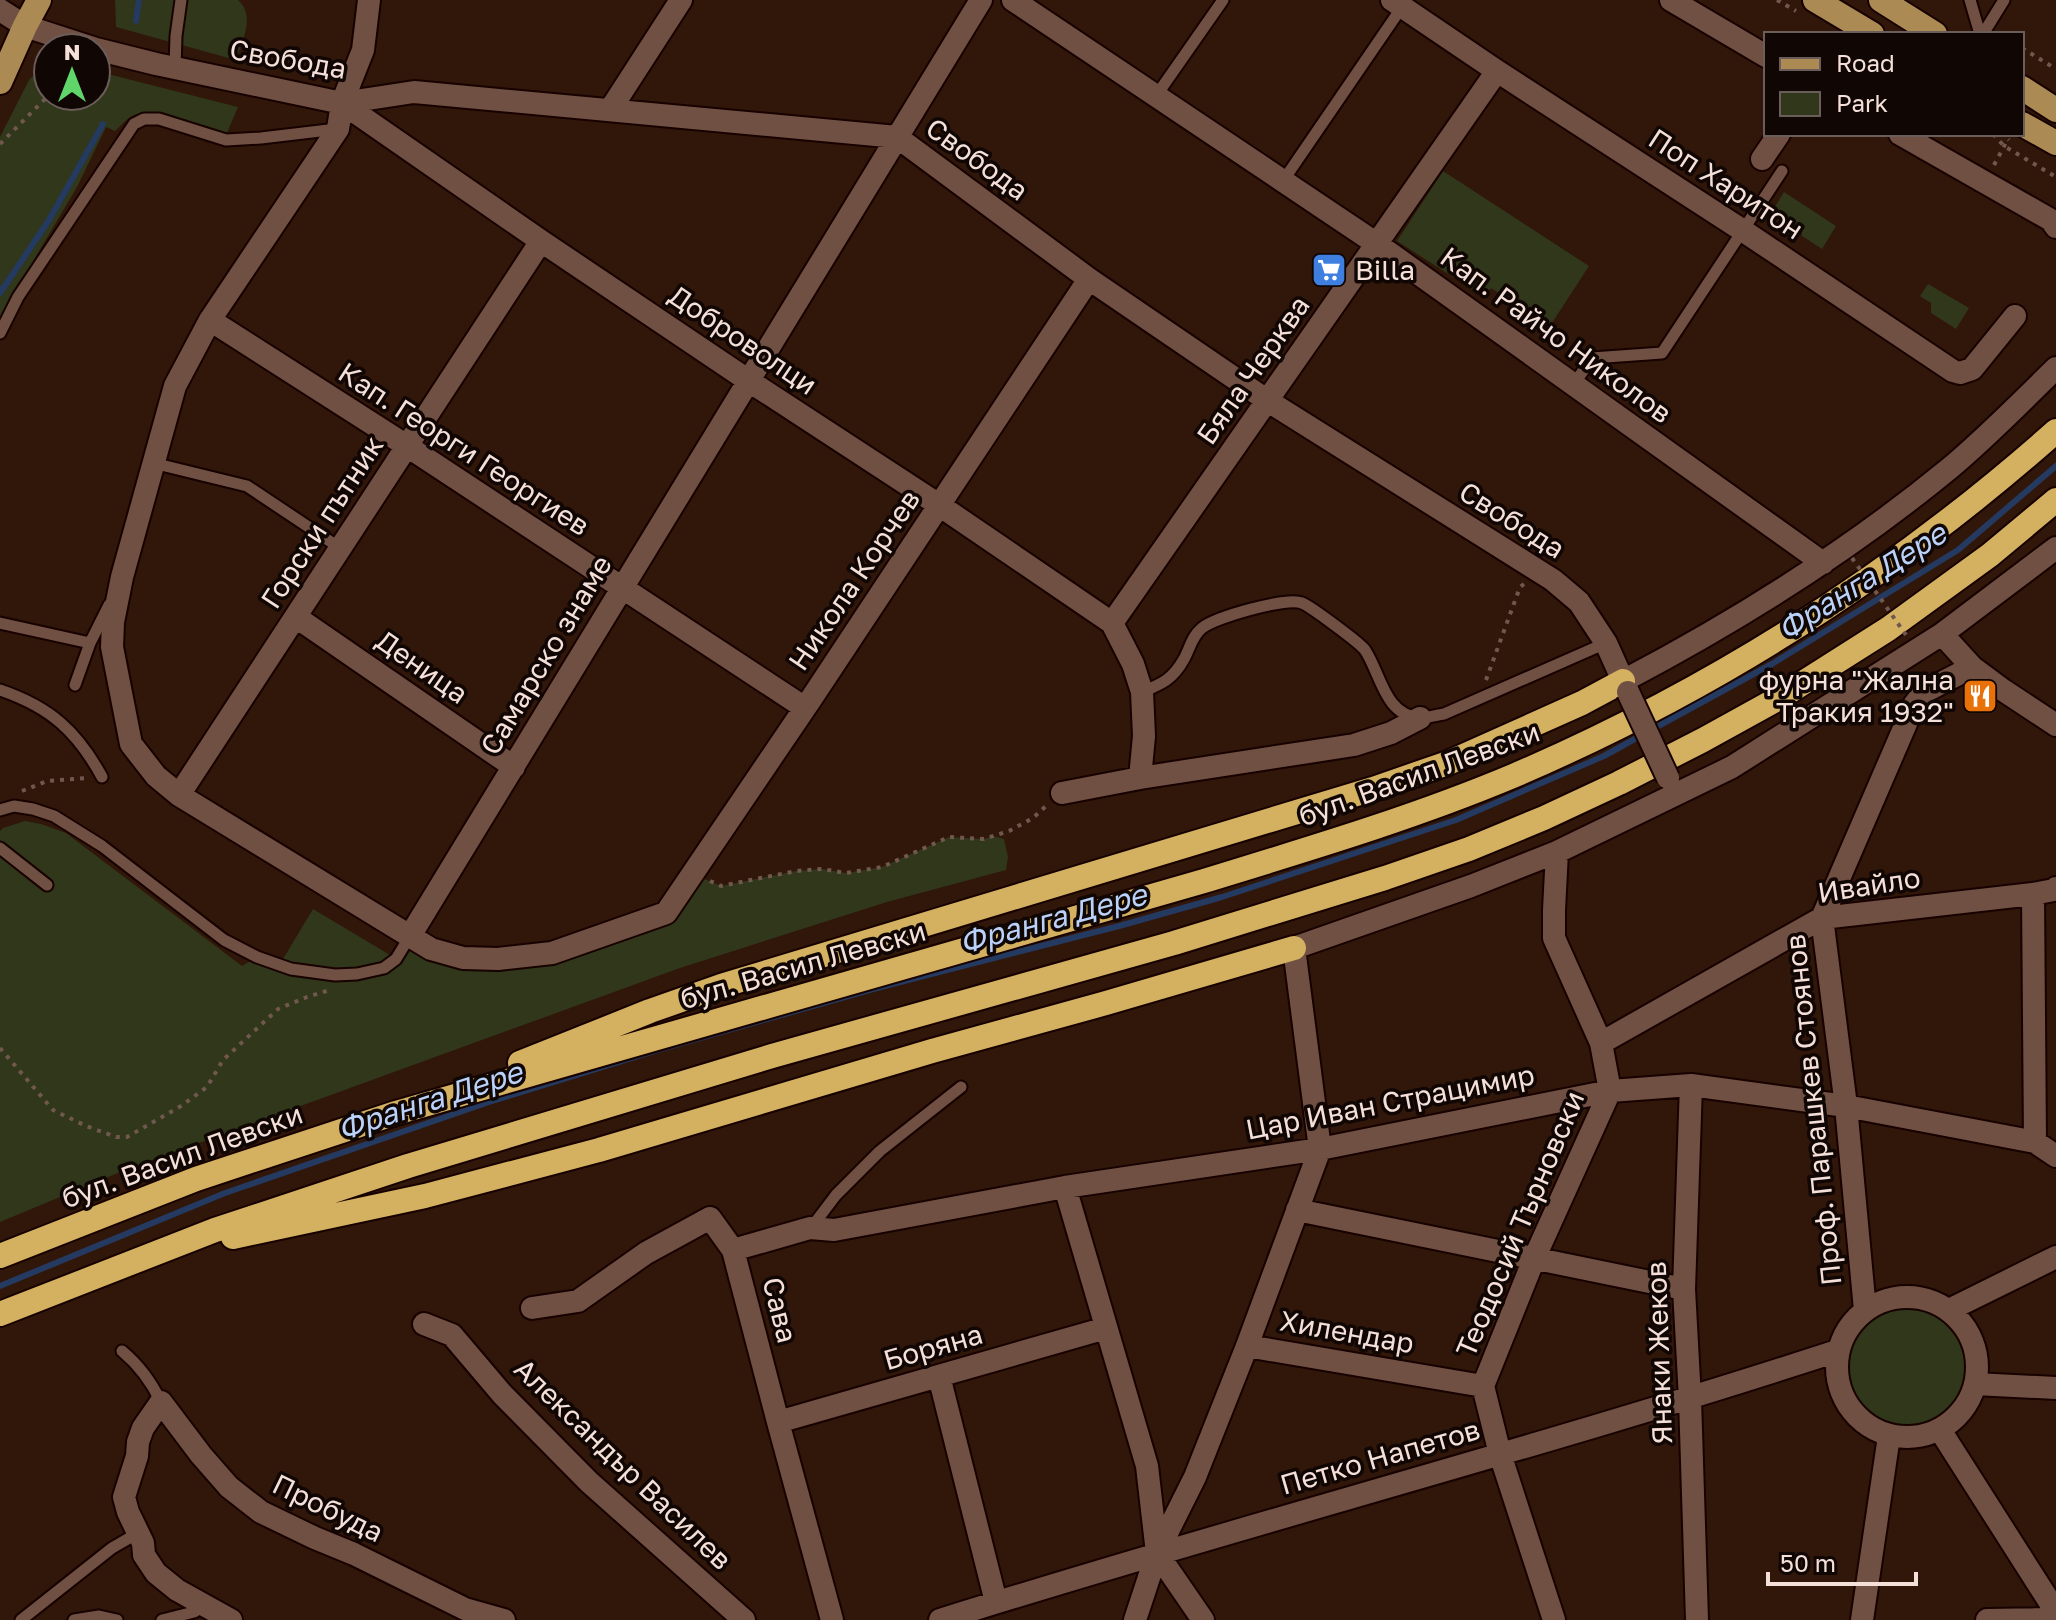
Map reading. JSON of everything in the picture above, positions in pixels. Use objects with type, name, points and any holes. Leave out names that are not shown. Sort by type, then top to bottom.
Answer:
[{"type":"highway","name":"бул. Васил Левски","points":[[0,1256],[196,1179],[396,1113],[1204,881],[1333,841],[1513,776],[1677,696],[1772,642],[1932,534],[2056,431]]},
{"type":"highway","points":[[0,1314],[145,1256],[290,1204],[772,1056],[1201,935],[1469,849],[1619,783],[1779,698],[1910,614],[1990,555],[2056,500]]},
{"type":"highway","points":[[396,1113],[706,991],[1418,774],[1626,686]]},
{"type":"highway","points":[[145,1256],[425,1196],[599,1150],[1294,948]]},
{"type":"main road","points":[[0,82],[39,0]]},
{"type":"main road","points":[[1815,0],[1869,32]]},
{"type":"main road","points":[[1881,0],[1932,32]]},
{"type":"main road","points":[[2024,89],[2056,110]]},
{"type":"main road","points":[[2024,134],[2056,143]]},
{"type":"street","points":[[369,0],[363,50],[342,103],[338,129],[210,320],[175,386],[122,577],[113,622],[112,647],[131,744],[156,776],[179,795],[410,936]]},
{"type":"street","points":[[610,110],[681,0]]},
{"type":"street","name":"Самарско знаме","points":[[410,936],[981,0]]},
{"type":"street","points":[[1671,0],[1764,55]]},
{"type":"street","name":"Кап. Райчо Николов","points":[[1025,3],[1156,96],[1377,244],[1823,563]]},
{"type":"street","name":"Поп Харитон","points":[[1397,4],[1953,371],[1960,373],[1972,369],[2015,316]]},
{"type":"street","name":"Свобода","points":[[0,10],[25,26],[44,32]]},
{"type":"street","name":"Свобода","points":[[112,53],[342,103],[414,92],[897,137],[1089,279],[1268,401],[1548,577],[1579,602],[1606,643],[1672,787]]},
{"type":"street","name":"Бяла Черква","points":[[1112,623],[1497,71]]},
{"type":"street","name":"Доброволци","points":[[342,103],[541,241],[1112,623]]},
{"type":"street","points":[[1762,159],[1778,136]]},
{"type":"street","points":[[1903,136],[2051,220],[2056,227]]},
{"type":"street","name":"Горски пътник","points":[[179,795],[541,241]]},
{"type":"street","name":"Никола Корчев","points":[[410,936],[431,949],[463,958],[498,959],[552,953],[666,913],[1089,279]]},
{"type":"street","name":"Кап. Георги Георгиев","points":[[210,320],[805,708]]},
{"type":"street","points":[[1626,686],[1823,563],[1881,522],[1989,434],[2056,368]]},
{"type":"street","points":[[1135,1620],[1157,1553],[1195,1477],[1247,1346],[1320,1149],[1294,948],[1557,852],[1672,787],[1745,760],[1942,634],[2056,548]]},
{"type":"street","name":"Деница","points":[[296,617],[514,767]]},
{"type":"street","points":[[1112,623],[1133,664],[1142,692],[1144,736],[1140,778]]},
{"type":"street","points":[[1942,634],[1972,667],[2056,725]]},
{"type":"street","name":"Проф. Парашкев Стоянов","points":[[1865,1310],[1846,1106],[1822,918],[1914,705],[1924,692],[1972,667]]},
{"type":"street","points":[[1062,793],[1354,745],[1391,733],[1420,718]]},
{"type":"street","name":"Теодосий Търновски","points":[[1554,1620],[1500,1454],[1483,1386],[1534,1259],[1610,1091],[1601,1043],[1554,938],[1557,852]]},
{"type":"street","points":[[2035,1142],[2050,891]]},
{"type":"street","name":"Ивайло","points":[[1601,1043],[1822,918],[2050,891]]},
{"type":"street","name":"Цар Иван Страцимир","points":[[733,1250],[810,1228],[834,1230],[1065,1187],[1320,1149],[1610,1091],[1691,1085],[1846,1106],[2035,1142],[2056,1156]]},
{"type":"street","name":"Янаки Жеков","points":[[1691,1085],[1684,1289],[1697,1620]]},
{"type":"street","points":[[1065,1187],[1147,1466],[1157,1553],[1203,1620]]},
{"type":"street","points":[[1297,1210],[1684,1289]]},
{"type":"street","name":"Сава","points":[[532,1308],[578,1301],[646,1253],[710,1218],[733,1250],[832,1620]]},
{"type":"street","points":[[1949,1310],[2056,1257]]},
{"type":"street","points":[[1907,1297],[1929,1300],[1949,1310],[1965,1327],[1975,1349],[1978,1373],[1971,1396],[1959,1415],[1940,1430],[1924,1436],[1889,1436],[1869,1427],[1855,1416],[1841,1395],[1836,1373],[1837,1351],[1848,1329],[1865,1310],[1885,1300],[1907,1297]]},
{"type":"street","name":"Александър Василев","points":[[424,1324],[452,1335],[502,1394],[589,1482],[744,1620]]},
{"type":"street","name":"Боряна","points":[[778,1422],[1106,1328]]},
{"type":"street","name":"Хилендар","points":[[1247,1346],[1483,1386]]},
{"type":"street","name":"Петко Напетов","points":[[940,1620],[1157,1553],[1690,1399],[1837,1351]]},
{"type":"street","points":[[939,1376],[996,1602]]},
{"type":"street","points":[[1975,1384],[2056,1388]]},
{"type":"street","points":[[161,1402],[143,1428],[124,1497],[128,1512],[143,1543],[144,1555],[156,1573],[177,1590],[231,1620]]},
{"type":"street","name":"Прoбудa","points":[[161,1402],[229,1487],[261,1512],[465,1609],[504,1620]]},
{"type":"street","points":[[1940,1430],[2056,1612]]},
{"type":"street","points":[[1862,1620],[1889,1436]]},
{"type":"street","points":[[1990,1620],[2056,1619]]},
{"type":"lane","points":[[165,66],[176,36],[181,0]]},
{"type":"lane","points":[[1156,96],[1223,0]]},
{"type":"lane","points":[[1970,0],[1981,32]]},
{"type":"lane","points":[[1983,32],[2004,0]]},
{"type":"lane","points":[[1283,181],[1397,4]]},
{"type":"lane","points":[[0,333],[18,297],[134,124],[144,119],[159,119],[226,140],[338,129]]},
{"type":"lane","points":[[1574,384],[1592,358],[1662,353],[1782,171]]},
{"type":"lane","points":[[153,463],[247,486],[340,548]]},
{"type":"lane","points":[[75,685],[90,643],[122,577]]},
{"type":"lane","points":[[1142,692],[1166,682],[1184,660],[1192,641],[1203,627],[1255,608],[1288,601],[1303,603],[1364,648],[1387,696],[1400,712],[1420,718],[1444,714],[1606,643]]},
{"type":"lane","points":[[0,623],[90,643]]},
{"type":"lane","points":[[0,690],[25,698],[63,723],[88,751],[102,777]]},
{"type":"lane","name":"Самарско знаме","points":[[5,808],[33,809],[54,816],[102,846],[224,940],[257,957],[291,969],[335,975],[384,968],[396,959],[410,936]]},
{"type":"lane","points":[[0,848],[47,885]]},
{"type":"lane","points":[[810,1228],[836,1195],[880,1151],[961,1087]]},
{"type":"lane","points":[[122,1351],[138,1364],[151,1381],[161,1402]]},
{"type":"lane","points":[[21,1620],[112,1548],[138,1533]]},
{"type":"lane","points":[[162,1620],[194,1612],[204,1606]]},
{"type":"lane","points":[[74,1620],[99,1616],[117,1620]]},
{"type":"path","points":[[2024,49],[2056,69]]},
{"type":"path","points":[[0,144],[32,112]]},
{"type":"path","points":[[1995,136],[2004,146],[2056,177]]},
{"type":"path","points":[[1985,184],[2011,136]]},
{"type":"path","points":[[1852,558],[1906,635]]},
{"type":"path","points":[[1472,702],[1488,678],[1520,587],[1527,581],[1548,577]]},
{"type":"path","points":[[5,808],[19,792],[47,781],[102,777]]},
{"type":"path","points":[[693,874],[721,886],[796,871],[822,869],[846,873],[882,867],[949,837],[984,839],[1009,831],[1033,818],[1062,793]]},
{"type":"path","points":[[0,1048],[53,1110],[116,1137],[127,1137],[172,1112],[207,1087],[223,1060],[278,1009],[332,989],[357,974]]},
{"type":"green space","points":[[115,0],[238,0],[247,21],[236,60],[116,27]]},
{"type":"green space","points":[[112,75],[238,107],[226,135],[194,123],[154,114],[134,115],[115,131],[106,127],[77,187],[12,297],[0,325],[0,137],[32,77],[32,112],[112,112]]},
{"type":"green space","points":[[1443,171],[1589,266],[1550,326],[1491,288],[1484,297],[1397,241]]},
{"type":"green space","points":[[1784,192],[1836,226],[1822,249],[1802,236],[1801,229],[1773,210]]},
{"type":"green space","points":[[1928,284],[1969,308],[1956,329],[1931,313],[1931,303],[1920,296]]},
{"type":"green space","points":[[25,821],[66,833],[242,966],[257,957],[280,964],[313,909],[395,958],[410,936],[498,959],[666,913],[693,874],[721,886],[796,871],[822,869],[846,873],[882,867],[949,837],[984,839],[993,836],[1004,839],[1008,857],[1006,870],[887,902],[680,968],[125,1170],[0,1222],[0,831]]},
{"type":"green space","points":[[1906,1297],[1933,1302],[1956,1317],[1971,1340],[1976,1367],[1971,1394],[1956,1417],[1933,1432],[1906,1437],[1879,1432],[1856,1417],[1841,1394],[1836,1367],[1841,1340],[1856,1317],[1879,1302]]},
{"type":"waterway","points":[[136,21],[139,0]]},
{"type":"waterway","points":[[0,293],[49,220],[103,124]]},
{"type":"waterway","name":"Франга Дере","points":[[1651,730],[1772,664],[1958,550],[2056,466]]},
{"type":"waterway","name":"Франга Дере","points":[[0,1286],[225,1193],[489,1102],[873,989],[1222,897],[1456,820],[1604,756],[1642,735]]},
{"type":"place","name":"Billa","points":[[1329,270]]},
{"type":"place","name":"фурна \"Жална Тракия 1932\"","points":[[1980,696]]}]
